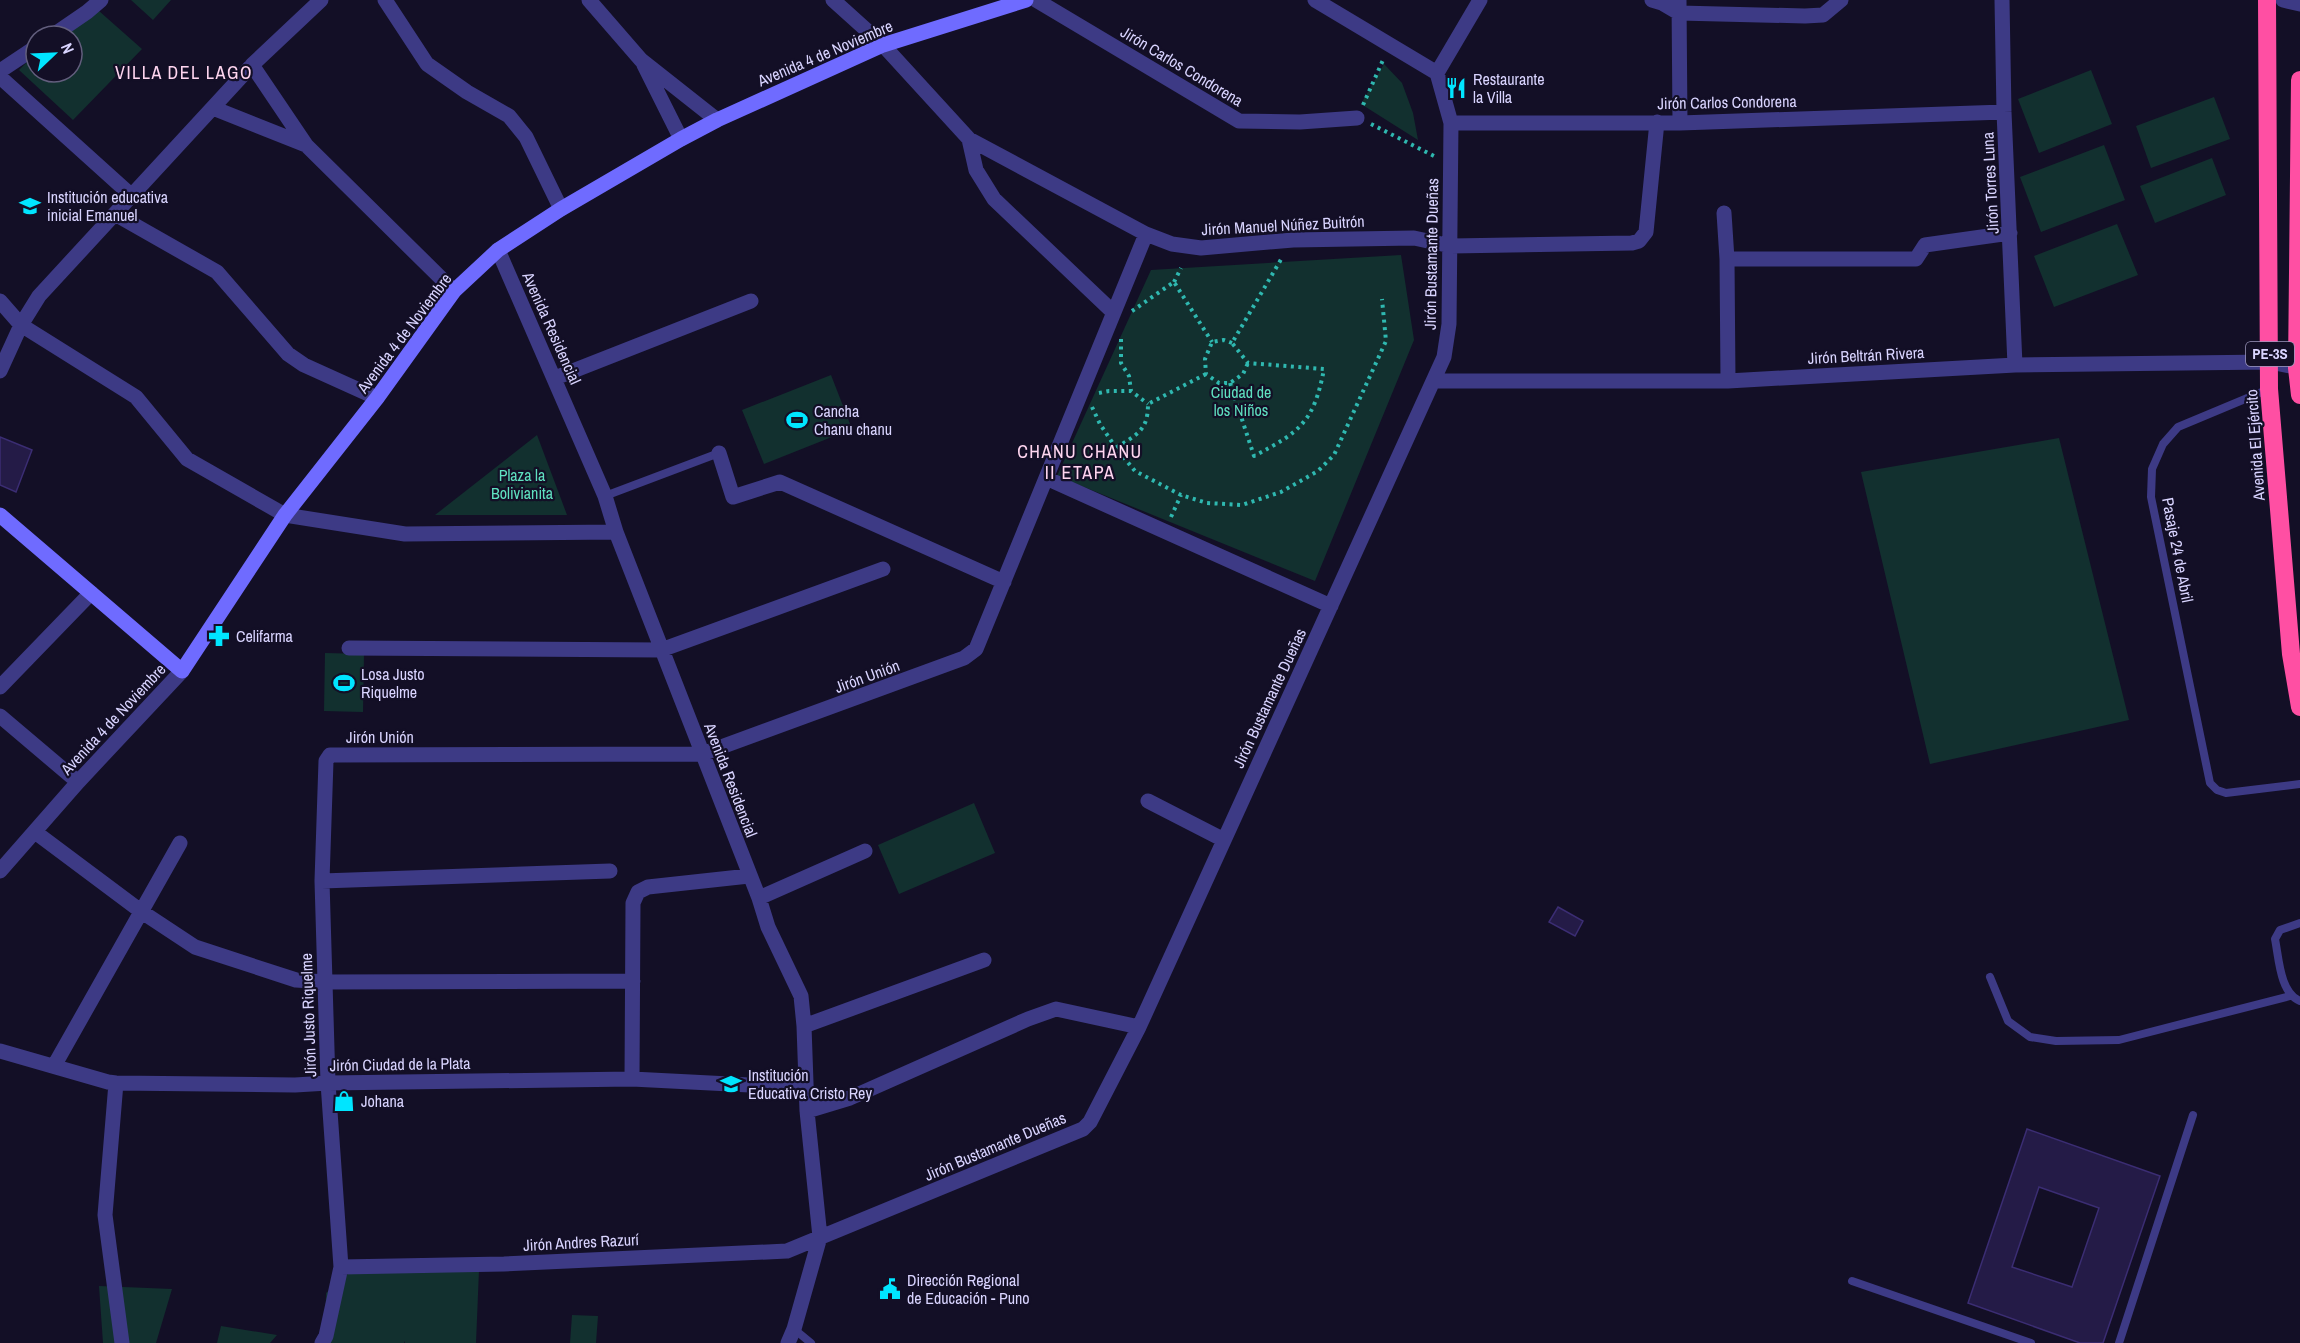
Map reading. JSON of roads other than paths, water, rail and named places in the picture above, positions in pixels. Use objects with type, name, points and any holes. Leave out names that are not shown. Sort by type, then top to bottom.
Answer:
[{"type":"highway","name":"Avenida El Ejército","points":[[2267,0],[2270,389],[2300,707]]},
{"type":"highway","name":"PE-3S","points":[[2300,80],[2298,368],[2300,395]]},
{"type":"street","points":[[70,24],[101,0]]},
{"type":"street","points":[[0,370],[21,325],[39,296],[252,65],[321,0]]},
{"type":"street","points":[[385,0],[427,64],[467,92],[509,116],[526,137],[561,209]]},
{"type":"street","points":[[589,0],[641,60],[717,120]]},
{"type":"street","name":"Jirón Manuel Núñez Buitrón","points":[[833,0],[883,45],[969,139],[1146,234],[1172,244],[1201,248],[1293,240],[1414,238],[1451,246],[1632,243],[1639,241],[1646,232],[1657,122]]},
{"type":"street","name":"Avenida 4 de Noviembre","points":[[0,871],[78,782],[182,671],[285,515],[377,398],[454,291],[498,250],[561,209],[717,120],[883,45],[1026,0]]},
{"type":"street","name":"Jirón Carlos Condorena","points":[[1036,0],[1239,121],[1300,122],[1357,118]]},
{"type":"street","points":[[1324,2],[1437,73],[1480,0]]},
{"type":"street","points":[[1652,0],[1679,6],[1823,15],[1841,0]]},
{"type":"street","name":"Jirón Torres Luna","points":[[2002,0],[2004,112],[2015,365]]},
{"type":"street","points":[[2283,0],[2300,4]]},
{"type":"street","points":[[1679,6],[1680,123]]},
{"type":"street","points":[[0,71],[24,55]]},
{"type":"street","points":[[641,60],[681,139]]},
{"type":"street","points":[[252,65],[306,145],[454,291]]},
{"type":"street","name":"Jirón Bustamante Dueñas","points":[[820,1237],[1083,1129],[1090,1122],[1139,1027],[1444,357],[1449,324],[1451,123],[1437,73]]},
{"type":"street","points":[[0,77],[132,196]]},
{"type":"street","points":[[213,108],[306,145]]},
{"type":"street","name":"Jirón Carlos Condorena","points":[[1451,123],[1680,123],[2004,112]]},
{"type":"street","points":[[969,139],[976,170],[994,199],[1113,312]]},
{"type":"street","points":[[1724,213],[1727,259],[1728,381]]},
{"type":"street","points":[[115,214],[217,272],[288,354],[377,398]]},
{"type":"street","points":[[1727,259],[1916,259],[1925,245],[2010,233]]},
{"type":"street","name":"Jirón Unión","points":[[326,761],[330,755],[702,754],[964,658],[976,650],[1146,234]]},
{"type":"street","name":"Avenida Residencial","points":[[498,250],[605,496],[616,532],[759,898],[768,927],[801,996],[807,1111],[820,1237],[791,1336]]},
{"type":"street","points":[[0,301],[21,325],[136,397],[187,459],[285,515],[405,534],[616,532]]},
{"type":"street","points":[[555,378],[751,301]]},
{"type":"street","name":"Jirón Beltrán Rivera","points":[[1434,381],[1728,381],[2015,365],[2270,363],[2298,368]]},
{"type":"street","points":[[718,453],[733,497],[780,482],[1004,582]]},
{"type":"street","points":[[1046,478],[1331,606]]},
{"type":"street","points":[[0,515],[182,671]]},
{"type":"street","points":[[349,648],[661,650],[883,569]]},
{"type":"street","points":[[0,687],[91,593]]},
{"type":"street","points":[[0,716],[78,782]]},
{"type":"street","name":"Jirón Justo Riquelme","points":[[322,1343],[326,1336],[340,1267],[324,982],[322,881],[326,761]]},
{"type":"street","points":[[1148,801],[1224,840]]},
{"type":"street","points":[[35,832],[142,912],[195,947],[296,980],[324,982],[633,981]]},
{"type":"street","points":[[54,1066],[180,843]]},
{"type":"street","points":[[759,898],[865,851]]},
{"type":"street","points":[[322,881],[610,871]]},
{"type":"street","points":[[632,1079],[633,903],[638,892],[648,887],[749,876]]},
{"type":"street","points":[[804,1026],[984,960]]},
{"type":"street","points":[[807,1111],[850,1098],[1028,1019],[1056,1009],[1139,1027]]},
{"type":"street","name":"Jirón Ciudad de la Plata","points":[[0,1051],[116,1083],[295,1085],[632,1079],[806,1088]]},
{"type":"street","points":[[116,1083],[105,1215],[122,1343]]},
{"type":"street","name":"Jirón Andres Razurí","points":[[340,1267],[504,1264],[787,1251],[820,1237]]},
{"type":"lane","name":"Pasaje 24 de Abril","points":[[2270,389],[2178,427],[2163,444],[2152,469],[2151,496],[2210,783],[2217,790],[2226,793],[2300,784]]},
{"type":"lane","points":[[605,496],[718,453]]},
{"type":"lane","points":[[2300,923],[2280,930],[2275,939],[2285,985],[2290,996],[2300,1001]]},
{"type":"lane","points":[[1990,977],[2008,1021],[2030,1036],[2056,1041],[2119,1040],[2290,996]]},
{"type":"lane","points":[[2119,1343],[2193,1115]]},
{"type":"lane","points":[[1852,1281],[2031,1343]]},
{"type":"lane","points":[[791,1336],[812,1343]]},
{"type":"place","name":"Restaurante la Villa","points":[[1456,88]]},
{"type":"place","name":"Institución educativa inicial Emanuel","points":[[30,206]]},
{"type":"place","name":"Cancha Chanu chanu","points":[[797,420]]},
{"type":"place","name":"Celifarma","points":[[219,636]]},
{"type":"place","name":"Losa Justo Riquelme","points":[[344,683]]},
{"type":"place","name":"Institución Educativa Cristo Rey","points":[[731,1084]]},
{"type":"place","name":"Johana","points":[[344,1101]]},
{"type":"place","name":"Dirección Regional de Educación - Puno","points":[[890,1289]]},
{"type":"district","name":"VILLA DEL LAGO","points":[[184,73]]},
{"type":"district","name":"CHANU CHANU II ETAPA","points":[[1080,462]]},
{"type":"park label","name":"Ciudad de los Niños","points":[[1241,401]]},
{"type":"park label","name":"Plaza la Bolivianita","points":[[522,484]]}]
